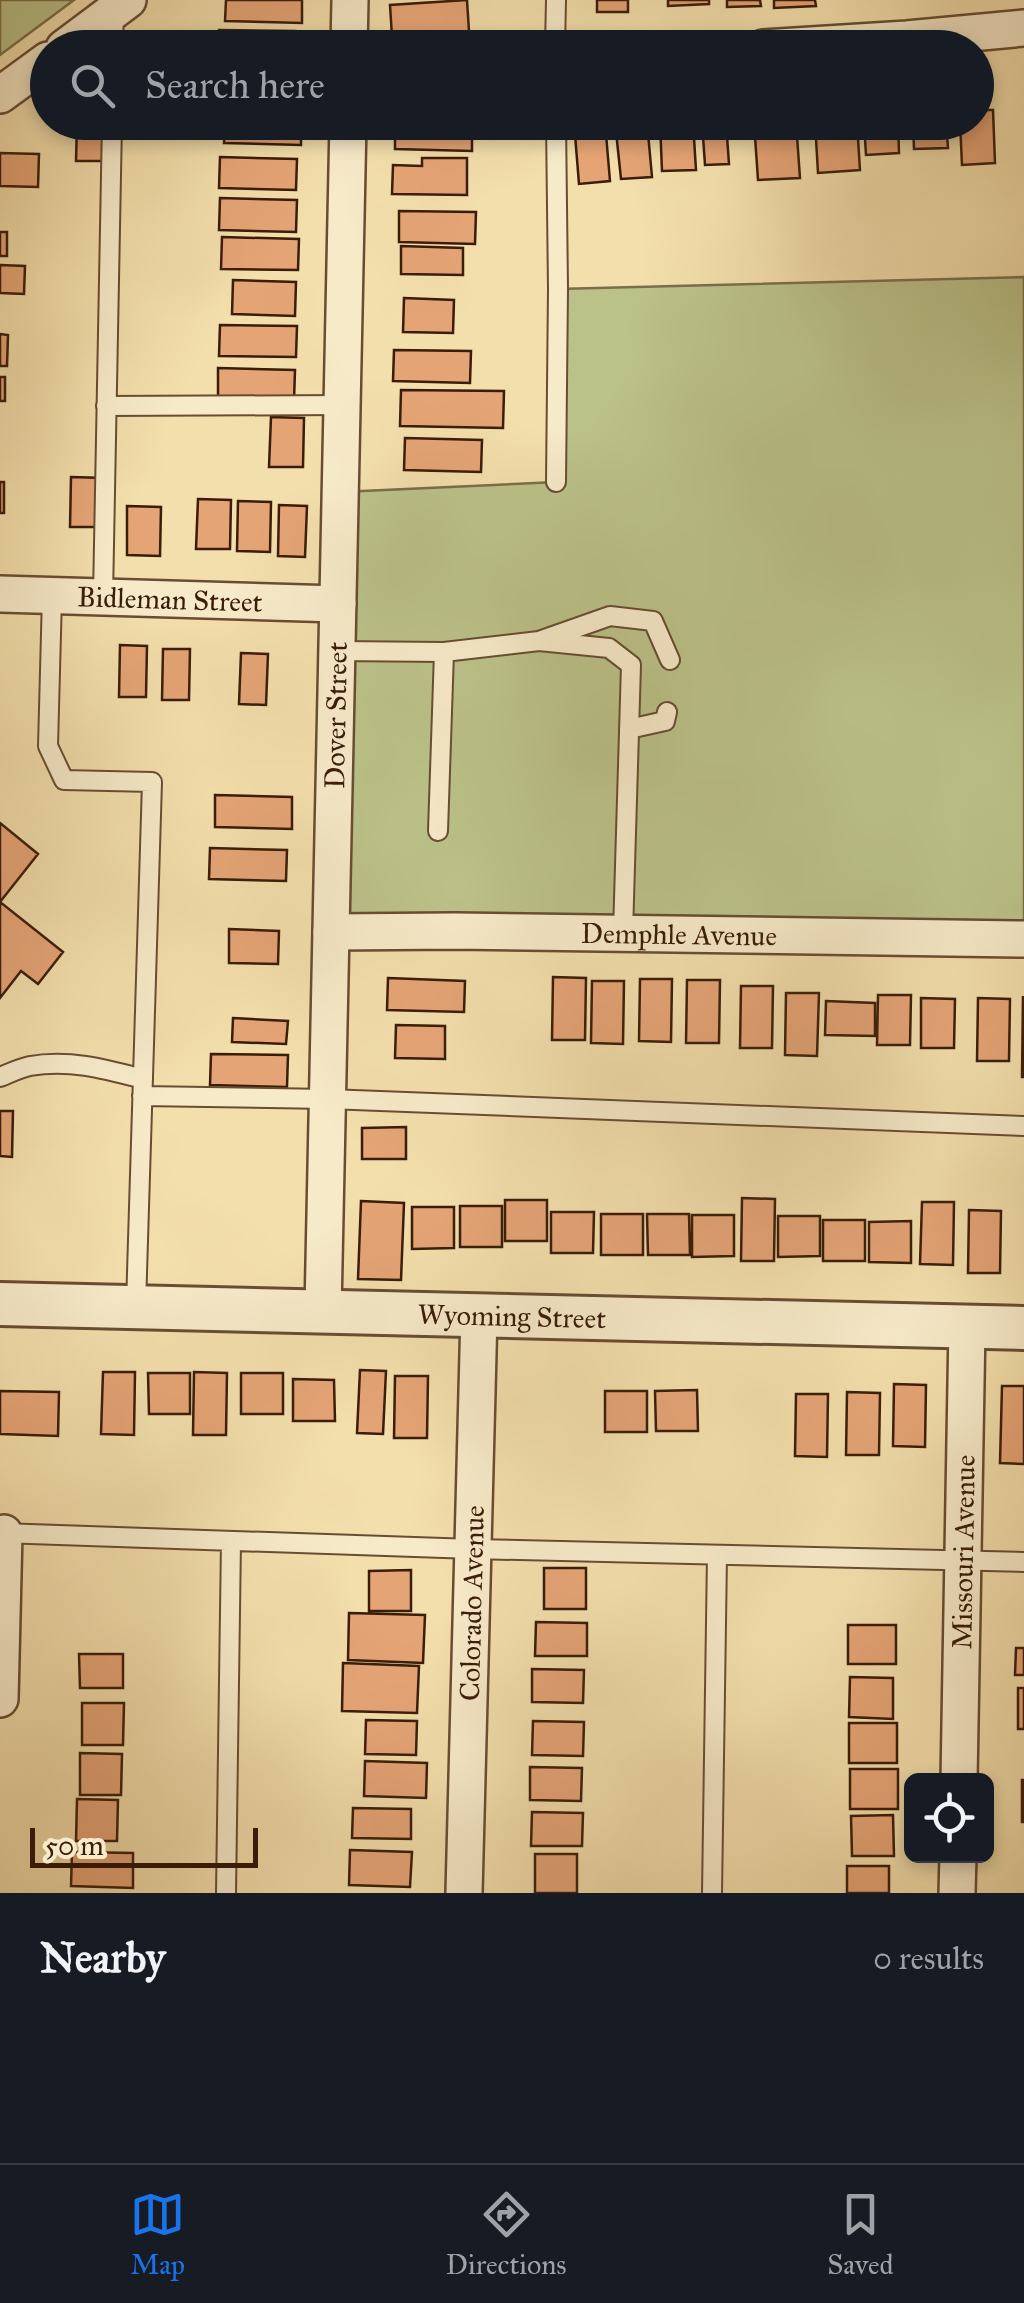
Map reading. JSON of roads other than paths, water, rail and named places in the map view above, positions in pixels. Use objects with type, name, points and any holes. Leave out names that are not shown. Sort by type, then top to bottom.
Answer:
[{"type":"street","points":[[349,30],[350,0]]},
{"type":"street","points":[[86,30],[119,3]]},
{"type":"street","points":[[994,31],[1024,28]]},
{"type":"street","points":[[0,95],[30,73]]},
{"type":"street","name":"Dover Street","points":[[323,1310],[348,140]]},
{"type":"street","name":"Bidleman Street","points":[[0,594],[338,604]]},
{"type":"street","name":"Demphle Avenue","points":[[331,932],[1024,940]]},
{"type":"street","name":"Wyoming Street","points":[[0,1304],[1024,1328]]},
{"type":"street","name":"Colorado Avenue","points":[[464,1893],[479,1314]]},
{"type":"street","name":"Missouri Avenue","points":[[959,1773],[968,1326]]},
{"type":"street","points":[[0,1699],[2,1533]]},
{"type":"street","points":[[957,1893],[958,1863]]},
{"type":"lane","points":[[555,30],[556,0]]},
{"type":"lane","points":[[115,30],[119,3]]},
{"type":"lane","points":[[103,597],[112,140]]},
{"type":"lane","points":[[556,140],[556,482]]},
{"type":"lane","points":[[106,406],[343,405]]},
{"type":"lane","points":[[52,596],[48,746],[64,780],[152,782],[136,1306]]},
{"type":"lane","points":[[539,641],[610,616],[653,620],[670,660]]},
{"type":"lane","points":[[337,651],[444,652],[539,641],[609,648],[631,665],[623,933]]},
{"type":"lane","points":[[438,831],[444,652]]},
{"type":"lane","points":[[629,729],[665,721],[668,712]]},
{"type":"lane","points":[[0,1077],[27,1066],[58,1063],[90,1065],[142,1087],[328,1099],[1024,1126]]},
{"type":"lane","points":[[2,1533],[1024,1562]]},
{"type":"lane","points":[[226,1893],[231,1541]]},
{"type":"lane","points":[[712,1893],[716,1555]]}]
